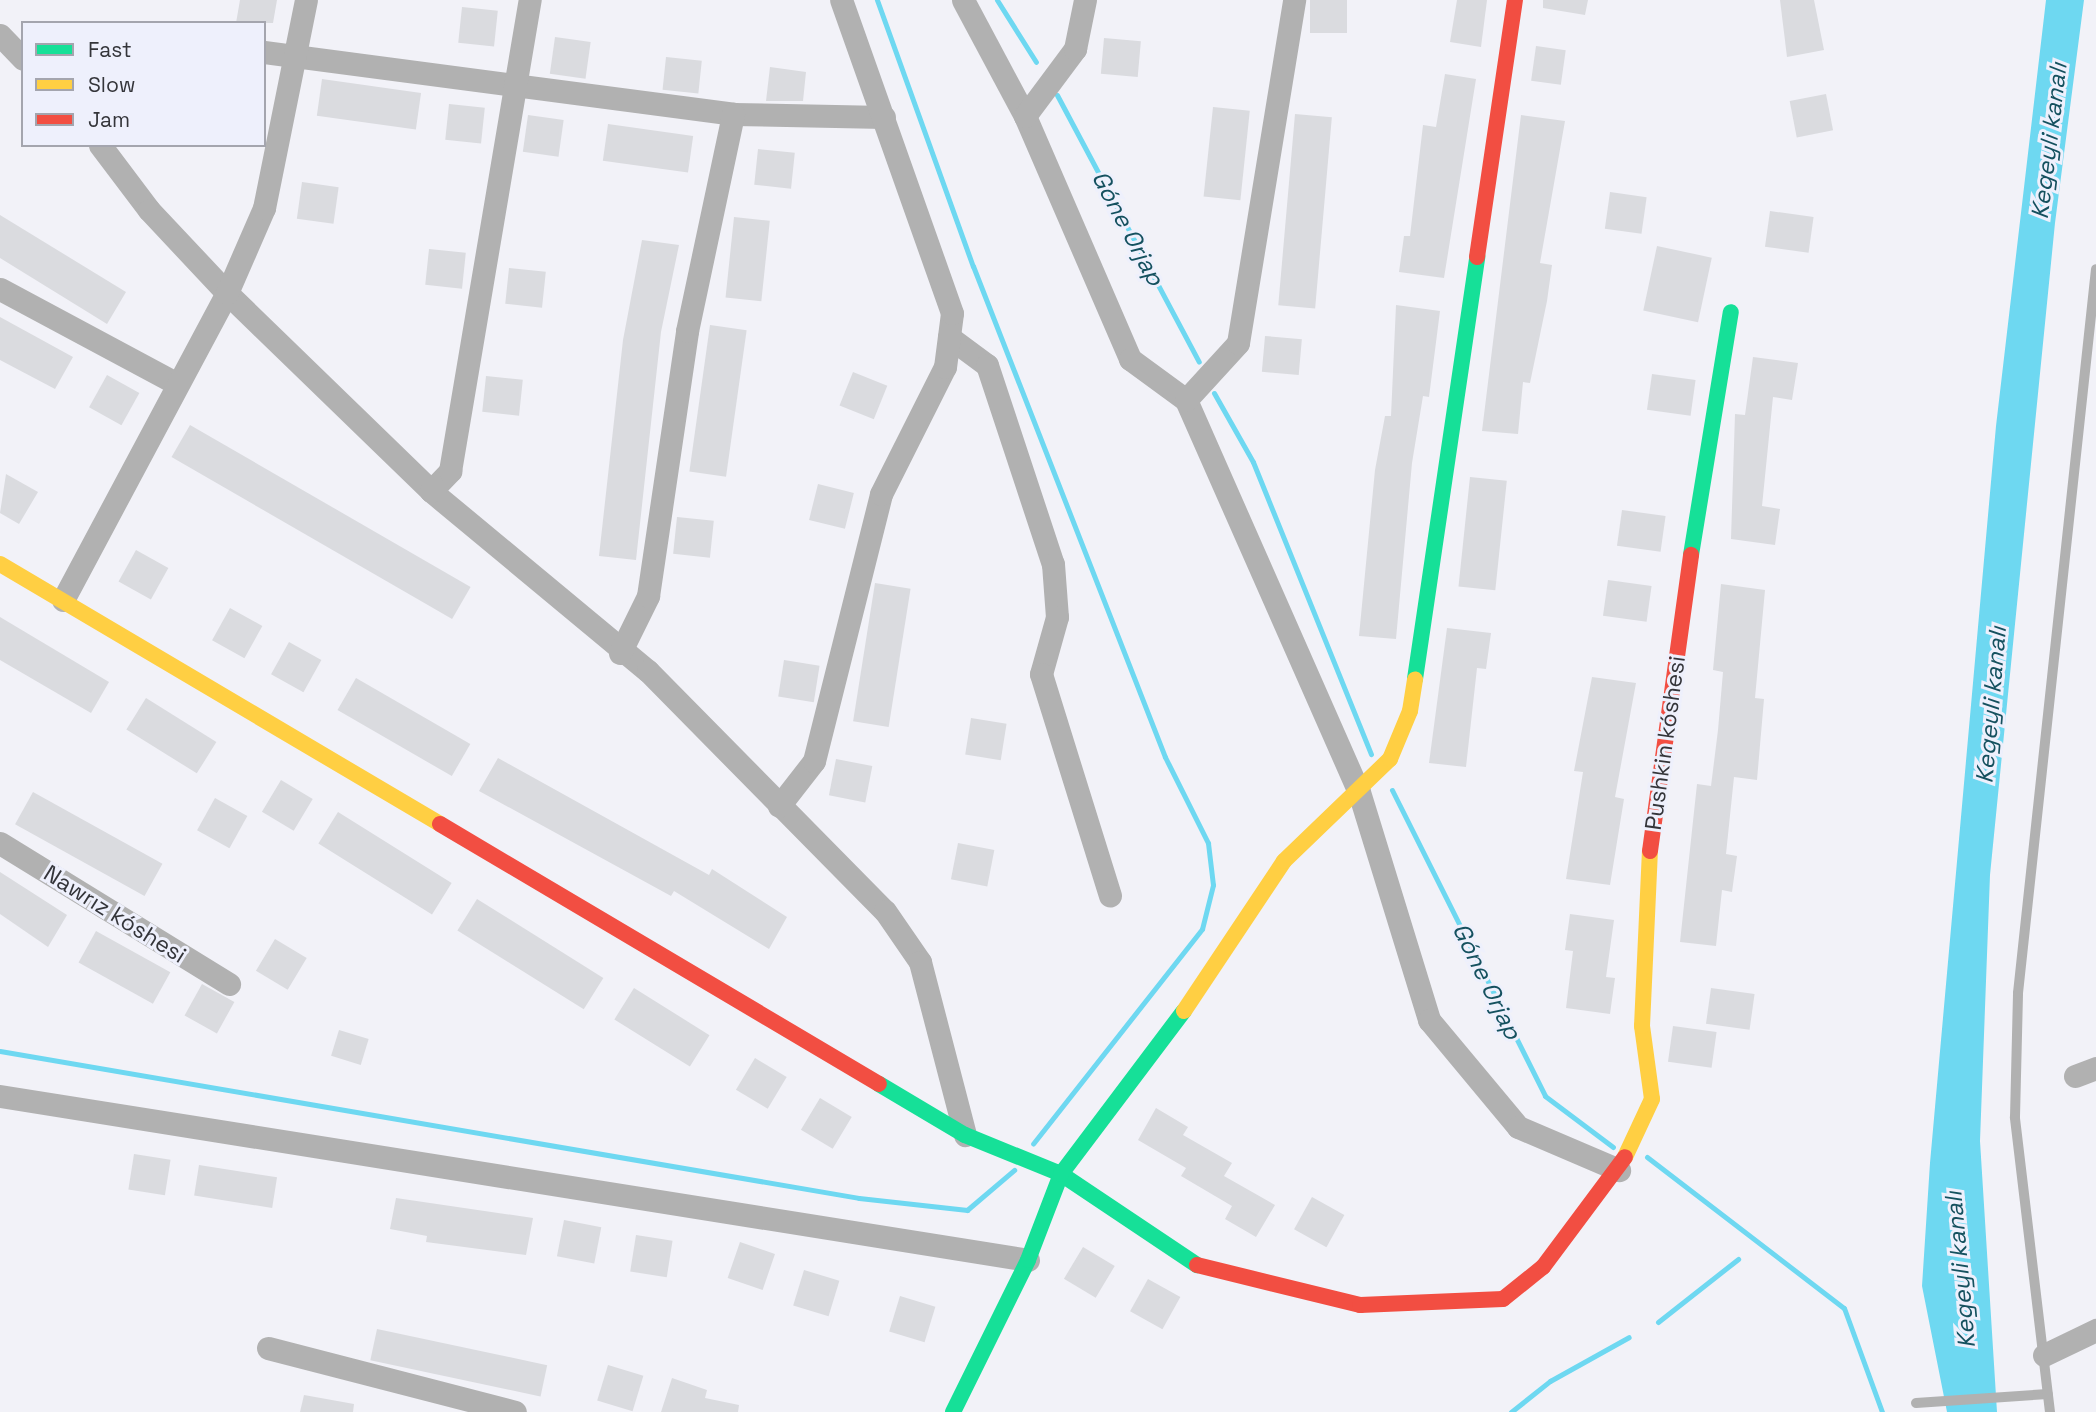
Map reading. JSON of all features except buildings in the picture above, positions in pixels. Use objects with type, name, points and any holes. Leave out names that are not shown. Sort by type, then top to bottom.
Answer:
[{"type":"street","points":[[63,600],[227,293],[264,208],[306,0]]},
{"type":"street","points":[[431,491],[450,471],[530,0]]},
{"type":"street","points":[[779,806],[814,761],[881,494],[945,366],[952,313],[841,0]]},
{"type":"street","points":[[962,0],[1025,116],[1130,359],[1186,400],[1359,792],[1429,1020],[1518,1127],[1619,1170]]},
{"type":"street","points":[[1025,116],[1075,49],[1085,0]]},
{"type":"street","points":[[1186,400],[1238,343],[1294,0]]},
{"type":"street","points":[[953,1412],[1028,1260],[1061,1174],[1214,971],[1284,861],[1359,792],[1390,759],[1410,711],[1515,0]]},
{"type":"street","points":[[10,37],[21,56]]},
{"type":"street","points":[[266,52],[733,114],[884,117]]},
{"type":"street","points":[[620,653],[648,596],[687,331],[733,114]]},
{"type":"street","points":[[102,147],[149,210],[227,293],[431,491],[620,653],[648,671],[885,911],[920,962],[965,1135]]},
{"type":"street","points":[[0,289],[177,384]]},
{"type":"street","name":"Pushkin kóshesi","points":[[0,564],[965,1135],[1061,1174],[1204,1270],[1360,1305],[1503,1299],[1543,1268],[1619,1170],[1652,1099],[1642,1026],[1648,862],[1722,340],[1731,313]]},
{"type":"street","points":[[949,337],[987,365],[1052,564],[1057,617],[1041,674],[1110,896]]},
{"type":"street","name":"Nawrız kóshesi","points":[[0,843],[229,984]]},
{"type":"street","points":[[0,1096],[1028,1260]]},
{"type":"street","points":[[2044,1355],[2096,1330]]},
{"type":"street","points":[[268,1348],[515,1412]]},
{"type":"lane","points":[[2050,1412],[2015,1117],[2018,993],[2096,269]]},
{"type":"lane","points":[[1916,1403],[2000,1392],[2048,1394]]},
{"type":"water","name":"Kegeyli kanalı","points":[[2046,0],[2084,0],[2055,223],[1990,875],[1980,1141],[1997,1412],[1947,1412],[1922,1286],[1930,1163],[1996,426]]},
{"type":"waterway","points":[[877,0],[973,266],[1165,757],[1208,843],[1213,885],[1202,929],[1033,1144]]},
{"type":"waterway","name":"Góne Orjap","points":[[997,0],[1036,62]]},
{"type":"waterway","name":"Góne Orjap","points":[[1057,95],[1199,362]]},
{"type":"waterway","name":"Góne Orjap","points":[[1214,393],[1253,462],[1371,754]]},
{"type":"waterway","name":"Góne Orjap","points":[[1392,790],[1545,1096],[1613,1147]]},
{"type":"waterway","points":[[0,1051],[859,1198],[967,1210],[1014,1170]]},
{"type":"waterway","name":"Góne Orjap","points":[[1647,1157],[1844,1308],[1882,1412]]},
{"type":"waterway","points":[[1658,1322],[1738,1259]]},
{"type":"waterway","points":[[1511,1412],[1550,1381],[1629,1337]]},
{"type":"traffic: fast","points":[[1415,679],[1477,257]]},
{"type":"traffic: fast","points":[[1691,555],[1731,312]]},
{"type":"traffic: fast","points":[[953,1412],[1028,1260],[1061,1174],[1184,1011]]},
{"type":"traffic: fast","points":[[879,1084],[965,1135],[1061,1174],[1197,1265]]},
{"type":"traffic: slow","points":[[0,564],[440,824]]},
{"type":"traffic: slow","points":[[1184,1011],[1284,861],[1390,759],[1410,711],[1415,679]]},
{"type":"traffic: slow","points":[[1625,1157],[1652,1099],[1642,1026],[1650,851]]},
{"type":"traffic: jam","points":[[1477,257],[1515,0]]},
{"type":"traffic: jam","points":[[1650,851],[1691,555]]},
{"type":"traffic: jam","points":[[440,824],[879,1084]]},
{"type":"traffic: jam","points":[[1197,1265],[1360,1305],[1503,1299],[1543,1267],[1625,1157]]}]
